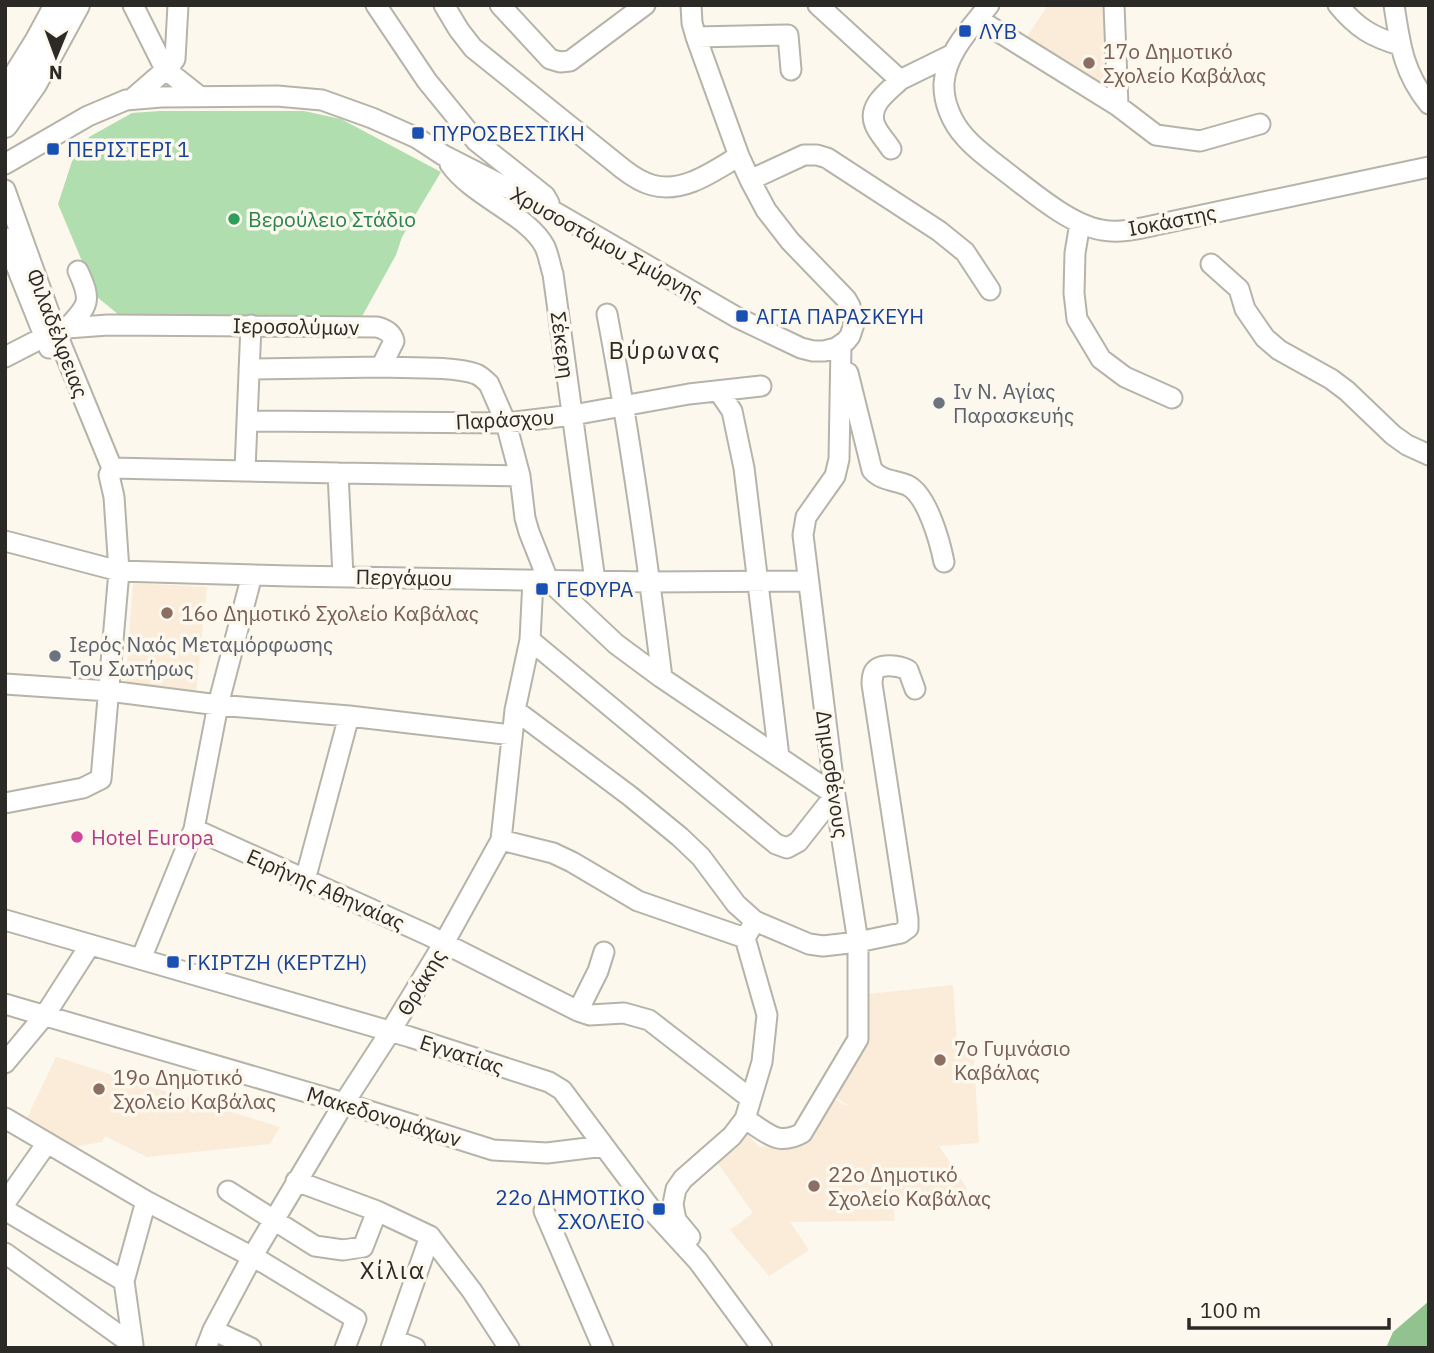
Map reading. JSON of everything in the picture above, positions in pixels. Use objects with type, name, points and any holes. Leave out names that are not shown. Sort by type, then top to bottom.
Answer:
[{"type":"main road","points":[[5,93],[57,5]]},
{"type":"main road","points":[[5,125],[34,84],[77,5]]},
{"type":"street","points":[[133,5],[165,69],[199,96]]},
{"type":"street","points":[[132,99],[175,59],[178,5]]},
{"type":"street","points":[[376,5],[427,81],[476,141],[545,196],[554,211]]},
{"type":"street","points":[[444,5],[473,48],[638,180],[655,186],[676,186],[701,178],[739,156]]},
{"type":"street","points":[[500,5],[550,59],[560,62],[570,61],[632,9]]},
{"type":"street","points":[[691,5],[696,37],[750,180],[766,210],[790,241],[850,306],[854,324],[850,336],[841,345],[872,470],[884,479],[907,485],[917,493],[939,537],[944,562]]},
{"type":"street","points":[[818,5],[900,80]]},
{"type":"street","points":[[1114,5],[1118,106]]},
{"type":"street","points":[[1338,5],[1366,32],[1400,45]]},
{"type":"street","points":[[1394,5],[1400,45],[1411,79],[1429,104]]},
{"type":"street","points":[[983,12],[1156,135],[1200,141],[1260,124]]},
{"type":"street","name":"Ιοκάστης","points":[[983,12],[947,65],[944,96],[948,108],[964,137],[1043,201],[1080,223],[1101,230],[1122,231],[1429,167]]},
{"type":"street","points":[[696,37],[788,35],[791,70]]},
{"type":"street","points":[[891,149],[875,127],[873,116],[876,103],[900,80],[953,54]]},
{"type":"street","name":"Χρυσοστόμου Σμύρνης","points":[[5,164],[88,116],[118,102],[132,99],[277,96],[322,100],[416,138],[443,155],[554,211],[738,318],[792,344],[819,352],[841,345]]},
{"type":"street","name":"Σέκερη","points":[[443,155],[455,172],[470,186],[524,224],[544,246],[553,274],[595,581]]},
{"type":"street","points":[[750,180],[804,155],[827,158],[939,231],[965,252],[990,290]]},
{"type":"street","name":"Φιλαδέλφειας","points":[[5,190],[56,332],[99,469],[111,471],[118,571],[101,779],[83,788],[5,803]]},
{"type":"street","points":[[1080,223],[1075,253],[1074,293],[1077,318],[1101,359],[1125,377],[1172,398]]},
{"type":"street","name":"Φιλαδέλφειας","points":[[5,238],[56,332]]},
{"type":"street","points":[[1211,264],[1239,289],[1245,309],[1265,338],[1279,350],[1339,385],[1393,435],[1429,455]]},
{"type":"street","points":[[5,357],[22,346],[56,332],[77,318],[86,303],[86,289],[78,271]]},
{"type":"street","points":[[607,314],[625,407],[662,678]]},
{"type":"street","name":"Ιεροσολύμων","points":[[56,332],[108,324],[381,328],[386,330],[394,341],[381,367]]},
{"type":"street","points":[[245,470],[251,326]]},
{"type":"street","name":"Δημοσθένους","points":[[745,1119],[777,1139],[791,1139],[802,1133],[858,1039],[858,942],[835,794],[803,535],[806,517],[835,476],[839,459],[841,345]]},
{"type":"street","points":[[249,369],[381,367],[459,370],[485,379],[506,423],[520,477],[525,518],[541,580],[616,644],[662,678],[835,794],[798,842],[788,848],[776,844],[530,640]]},
{"type":"street","name":"Παράσχου","points":[[247,421],[506,423],[625,407],[689,394],[761,386]]},
{"type":"street","points":[[719,392],[733,411],[744,468],[779,757]]},
{"type":"street","points":[[111,471],[245,470],[520,477]]},
{"type":"street","points":[[338,473],[343,576]]},
{"type":"street","name":"Περγάμου","points":[[5,541],[118,571],[650,582],[807,581]]},
{"type":"street","points":[[141,959],[194,829],[218,705],[252,575]]},
{"type":"street","name":"Θράκης","points":[[209,1339],[273,1220],[444,943],[501,840],[515,710],[541,580]]},
{"type":"street","points":[[515,710],[680,837],[701,857],[736,904],[755,921],[809,944],[824,946],[901,933],[908,928],[872,684],[874,673],[879,667],[898,665],[908,670],[915,689]]},
{"type":"street","points":[[5,684],[109,691],[512,735]]},
{"type":"street","points":[[305,880],[349,716]]},
{"type":"street","name":"Ειρήνης Αθηναίας","points":[[194,829],[444,943],[578,1011],[590,1015],[624,1013],[649,1020],[751,1100]]},
{"type":"street","points":[[501,840],[552,853],[638,901],[745,938]]},
{"type":"street","name":"Εγνατίας","points":[[5,920],[390,1032],[549,1082],[562,1090],[654,1213],[698,1261],[762,1348]]},
{"type":"street","points":[[698,1261],[693,1241],[676,1220],[673,1205],[676,1189],[683,1179],[732,1136],[745,1119],[762,1062],[767,1014],[745,938],[755,921]]},
{"type":"street","points":[[5,1063],[45,1015],[90,945]]},
{"type":"street","points":[[578,1011],[598,971],[604,952]]},
{"type":"street","name":"Μακεδονομάχων","points":[[5,1004],[344,1103],[493,1150],[547,1153],[604,1146]]},
{"type":"street","points":[[5,1118],[146,1201],[252,1257],[356,1319],[345,1348]]},
{"type":"street","points":[[5,1203],[47,1143]]},
{"type":"street","points":[[296,1181],[377,1211],[429,1236],[472,1291],[509,1348]]},
{"type":"street","points":[[228,1191],[315,1246],[342,1250],[363,1247],[377,1211]]},
{"type":"street","points":[[5,1253],[133,1345],[124,1281],[146,1201]]},
{"type":"street","points":[[5,1210],[124,1281]]},
{"type":"street","points":[[544,1211],[603,1348]]},
{"type":"street","points":[[415,1348],[392,1344],[429,1236]]},
{"type":"street","points":[[209,1339],[251,1348]]},
{"type":"shaded area","name":"17ο Δημοτικό Σχολείο Καβάλας","points":[[1048,5],[1111,5],[1115,86],[1106,88],[1025,40]]},
{"type":"shaded area","name":"16ο Δημοτικό Σχολείο Καβάλας","points":[[133,583],[207,587],[196,694],[125,688]]},
{"type":"shaded area","points":[[953,985],[957,1044],[973,1044],[979,1143],[939,1146],[968,1190],[894,1200],[894,1221],[790,1222],[809,1250],[769,1276],[730,1230],[753,1213],[714,1158],[746,1132],[759,1147],[802,1143],[823,1091],[844,1105],[850,1105],[824,1089],[861,1044],[859,995]]},
{"type":"shaded area","name":"19ο Δημοτικό Σχολείο Καβάλας","points":[[56,1057],[280,1127],[270,1144],[147,1157],[105,1136],[102,1142],[75,1147],[26,1120]]},
{"type":"green space","points":[[304,111],[341,119],[441,172],[402,237],[396,255],[360,320],[124,319],[97,297],[58,204],[76,149],[84,151],[89,137],[132,113]]},
{"type":"green space","points":[[1429,1301],[1429,1348],[1386,1348],[1393,1332]]},
{"type":"place","name":"ΛΥΒ","points":[[965,31]]},
{"type":"place","name":"17ο Δημοτικό Σχολείο Καβάλας","points":[[1089,63]]},
{"type":"place","name":"ΠΥΡΟΣΒΕΣΤΙΚΗ","points":[[418,133]]},
{"type":"place","name":"ΠΕΡΙΣΤΕΡΙ 1","points":[[53,149]]},
{"type":"place","name":"Βερούλειο Στάδιο","points":[[234,219]]},
{"type":"place","name":"ΑΓΙΑ ΠΑΡΑΣΚΕΥΗ","points":[[742,316]]},
{"type":"place","name":"Ιν Ν. Αγίας Παρασκευής","points":[[939,403]]},
{"type":"place","name":"ΓΕΦΥΡΑ","points":[[542,589]]},
{"type":"place","name":"16ο Δημοτικό Σχολείο Καβάλας","points":[[167,613]]},
{"type":"place","name":"Ιερός Ναός Μεταμόρφωσης Του Σωτήρως","points":[[55,656]]},
{"type":"place","name":"Hotel Europa","points":[[77,837]]},
{"type":"place","name":"ΓΚΙΡΤΖΗ (ΚΕΡΤΖΗ)","points":[[173,962]]},
{"type":"place","name":"7ο Γυμνάσιο Καβάλας","points":[[940,1060]]},
{"type":"place","name":"19ο Δημοτικό Σχολείο Καβάλας","points":[[99,1089]]},
{"type":"place","name":"22ο Δημοτικό Σχολείο Καβάλας","points":[[814,1186]]},
{"type":"place","name":"22ο ΔΗΜΟΤΙΚΟ ΣΧΟΛΕΙΟ","points":[[659,1209]]},
{"type":"district","name":"Βύρωνας","points":[[665,350]]},
{"type":"district","name":"Χίλια","points":[[393,1270]]}]
